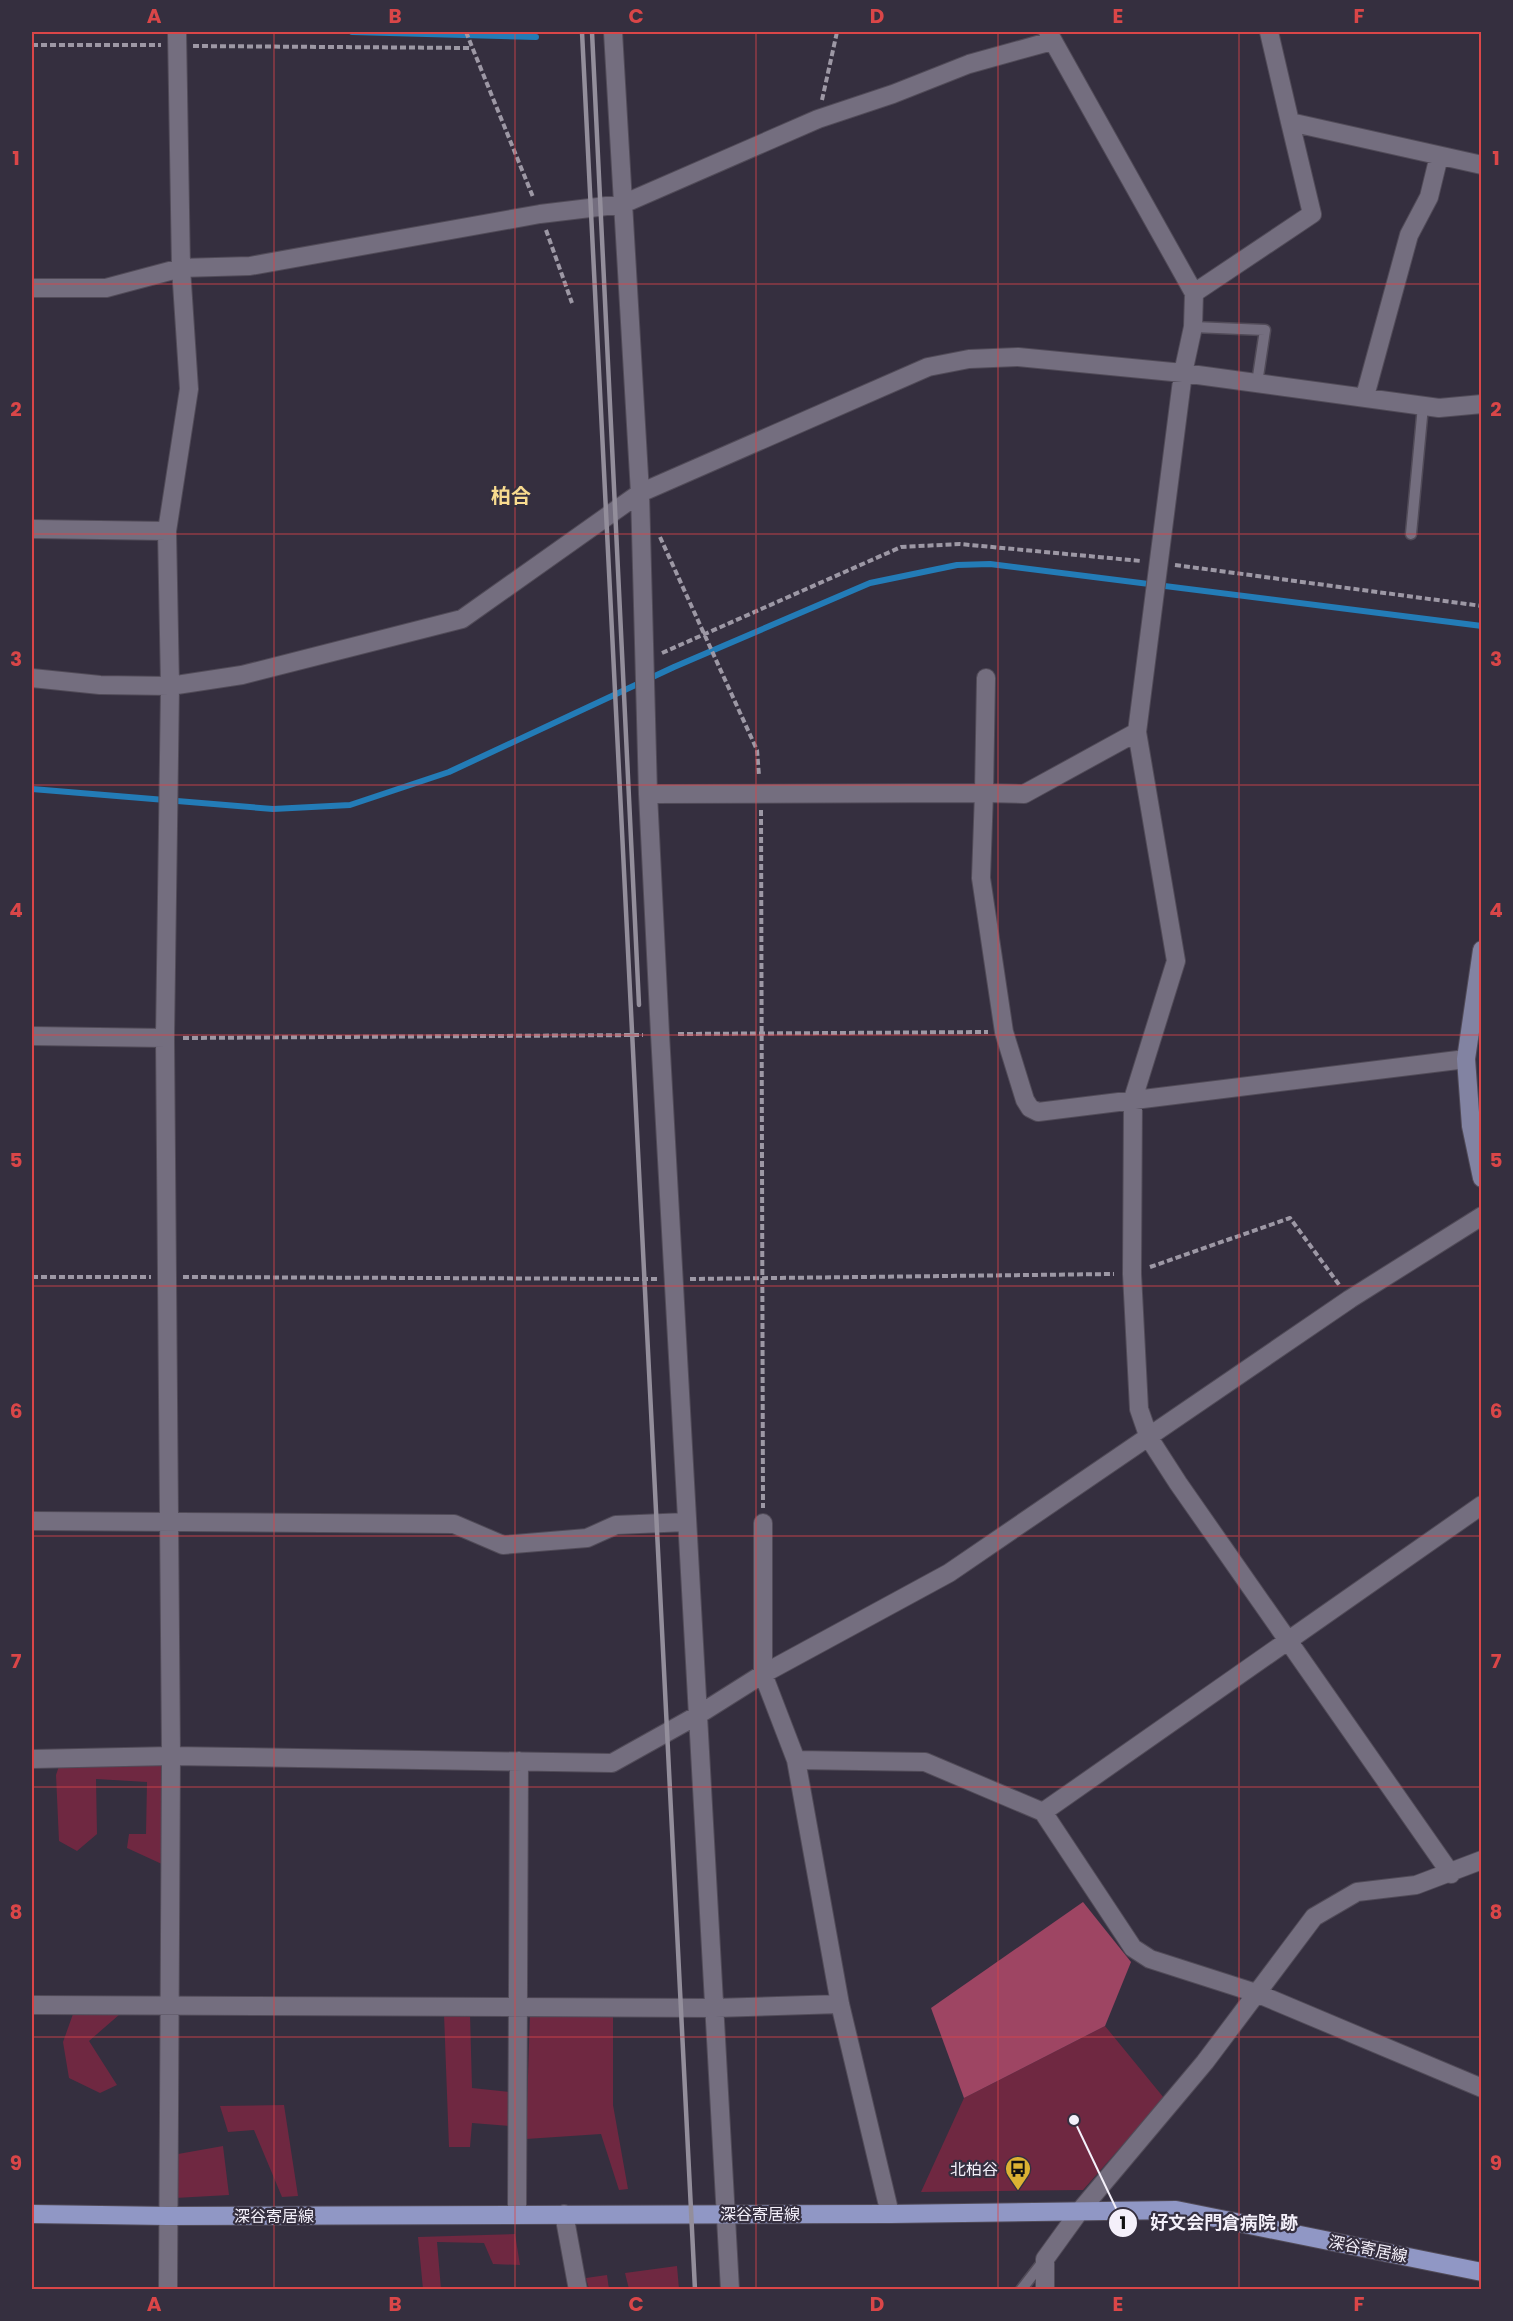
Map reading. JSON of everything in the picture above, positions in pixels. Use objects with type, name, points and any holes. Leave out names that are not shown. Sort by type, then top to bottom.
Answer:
[{"type":"main road","name":"深谷寄居線","points":[[32,2214],[168,2216],[890,2214],[1176,2210],[1482,2272]]},
{"type":"street","points":[[613,32],[640,493],[648,794],[660,1035],[730,2289]]},
{"type":"street","points":[[1194,293],[1312,214],[1269,32]]},
{"type":"street","points":[[32,288],[106,288],[181,268],[250,266],[540,214],[623,204],[818,119],[1054,35],[1194,293],[1193,327],[1183,373],[1137,732],[1176,961],[1133,1099],[1132,1274],[1139,1409],[1149,1438],[1451,1874]]},
{"type":"street","points":[[168,2289],[171,1756],[168,1522],[169,1276],[165,1038],[170,686],[167,531],[189,388],[181,268],[177,38]]},
{"type":"street","points":[[1290,122],[1482,165]]},
{"type":"street","points":[[1365,396],[1409,235],[1429,197],[1439,156]]},
{"type":"street","points":[[32,678],[100,685],[170,686],[242,675],[462,619],[640,493],[928,367],[969,359],[1018,357],[1183,373],[1365,396],[1439,408],[1482,405]]},
{"type":"street","points":[[32,529],[167,531]]},
{"type":"street","points":[[986,678],[981,878],[1004,1032],[1025,1100],[1030,1108],[1038,1112],[1466,1059]]},
{"type":"street","points":[[648,794],[1024,794],[1137,732]]},
{"type":"street","points":[[1481,955],[1466,1059],[1471,1126],[1482,1178]]},
{"type":"street","points":[[32,1036],[165,1038]]},
{"type":"street","points":[[32,1759],[171,1756],[612,1763],[698,1715],[763,1674],[949,1573],[1350,1299],[1482,1216]]},
{"type":"street","points":[[1043,1812],[1482,1505]]},
{"type":"street","points":[[32,1521],[454,1524],[503,1545],[587,1538],[616,1526],[687,1522]]},
{"type":"street","points":[[764,1522],[763,1674],[796,1760],[840,2004],[890,2214]]},
{"type":"street","points":[[796,1760],[925,1762],[1043,1812],[1133,1948],[1150,1959],[1256,1993],[1482,2088]]},
{"type":"street","points":[[517,2214],[519,1761]]},
{"type":"street","points":[[1045,2289],[1045,2259],[1079,2212],[1205,2062],[1314,1917],[1357,1892],[1416,1885],[1451,1874],[1482,1860]]},
{"type":"street","points":[[32,2005],[715,2008],[840,2004]]},
{"type":"street","points":[[564,2214],[578,2289]]},
{"type":"lane","points":[[1193,327],[1265,330],[1257,382]]},
{"type":"lane","points":[[1411,534],[1423,406]]},
{"type":"lane","points":[[1021,2289],[1045,2259]]},
{"type":"path","points":[[466,32],[540,214],[572,303]]},
{"type":"path","points":[[818,119],[837,32]]},
{"type":"path","points":[[32,45],[177,38],[471,48]]},
{"type":"path","points":[[655,526],[757,750],[761,795],[764,1522]]},
{"type":"path","points":[[644,660],[901,547],[960,544],[1159,563],[1482,606]]},
{"type":"path","points":[[165,1038],[1004,1032]]},
{"type":"path","points":[[32,1277],[674,1279],[1132,1274],[1290,1218],[1350,1299]]},
{"type":"shaded area","points":[[60,1763],[164,1763],[164,1865],[127,1848],[129,1834],[146,1834],[147,1782],[96,1779],[97,1834],[77,1851],[59,1841],[56,1775]]},
{"type":"shaded area","points":[[1083,1902],[1131,1962],[1105,2026],[964,2098],[931,2008]]},
{"type":"shaded area","points":[[530,2013],[613,2014],[613,2105],[628,2189],[619,2190],[601,2134],[526,2139]]},
{"type":"shaded area","points":[[73,2014],[120,2014],[89,2041],[117,2085],[100,2093],[69,2078],[63,2042]]},
{"type":"shaded area","points":[[444,2014],[470,2014],[472,2088],[510,2092],[510,2126],[472,2123],[470,2147],[449,2147]]},
{"type":"shaded area","points":[[1105,2026],[1164,2098],[1083,2190],[921,2192],[964,2098]]},
{"type":"shaded area","points":[[284,2105],[298,2196],[282,2197],[254,2130],[228,2132],[220,2106]]},
{"type":"shaded area","points":[[223,2146],[229,2195],[175,2198],[178,2154]]},
{"type":"shaded area","points":[[515,2234],[520,2265],[493,2264],[484,2243],[437,2242],[441,2289],[423,2289],[418,2237]]},
{"type":"shaded area","points":[[677,2266],[679,2289],[629,2289],[625,2273]]},
{"type":"shaded area","points":[[607,2275],[609,2289],[589,2289],[586,2278]]},
{"type":"waterway","points":[[352,32],[536,37]]},
{"type":"waterway","points":[[32,789],[273,809],[350,805],[449,772],[674,667],[870,583],[957,565],[990,564],[1482,626]]},
{"type":"railway","points":[[582,32],[695,2290]]},
{"type":"railway","points":[[592,32],[639,1005]]},
{"type":"place","name":"好文会門倉病院 跡","points":[[1074,2120]]},
{"type":"place","name":"北柏谷","points":[[1018,2192]]},
{"type":"district","name":"柏合","points":[[511,496]]}]
